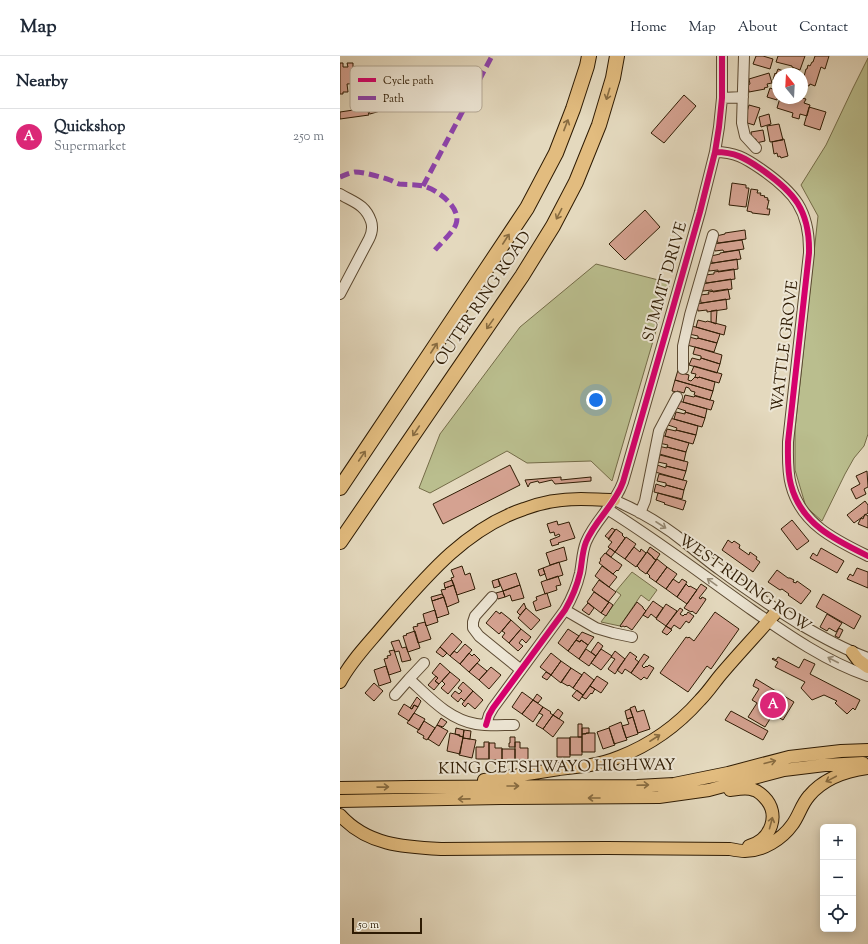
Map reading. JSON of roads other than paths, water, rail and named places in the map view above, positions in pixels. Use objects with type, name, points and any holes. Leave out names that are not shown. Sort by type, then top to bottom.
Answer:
[{"type":"highway","name":"OUTER RING ROAD","points":[[340,488],[526,208],[556,153],[589,56]]},
{"type":"highway","name":"OUTER RING ROAD","points":[[340,542],[522,276],[553,226],[576,182],[599,124],[613,78],[617,56]]},
{"type":"main road","points":[[340,682],[362,652],[412,593],[441,563],[470,538],[493,522],[513,512],[538,504],[558,500],[580,499],[607,503]]},
{"type":"main road","points":[[441,787],[581,766],[618,758],[641,747],[669,729],[702,699],[722,673],[778,610]]},
{"type":"main road","points":[[852,652],[858,660],[868,667]]},
{"type":"main road","name":"KING CETSHWAYO HIGHWAY","points":[[342,788],[674,784],[720,775],[789,757],[841,751],[868,750]]},
{"type":"main road","name":"KING CETSHWAYO HIGHWAY","points":[[344,800],[659,797],[710,790],[784,770],[838,763],[868,763]]},
{"type":"main road","points":[[340,815],[354,829],[370,837],[396,845],[414,848],[730,849],[746,851],[754,850],[770,844],[780,837],[792,825],[805,801],[812,792],[824,782],[846,772],[868,768]]},
{"type":"main road","points":[[674,795],[690,797],[729,790],[753,789],[758,791],[772,809],[773,815],[770,827],[765,836],[759,842],[752,845],[730,849]]},
{"type":"street","name":"SUMMIT DRIVE","points":[[486,725],[493,708],[565,610],[572,598],[586,544],[607,503],[619,491],[623,482],[716,152],[722,98],[722,56]]},
{"type":"street","points":[[744,56],[742,123],[745,136],[756,148]]},
{"type":"street","points":[[722,98],[743,97]]},
{"type":"street","name":"WATTLE GROVE","points":[[716,152],[734,154],[752,163],[765,172],[790,192],[797,201],[802,212],[808,231],[809,253],[788,442],[791,485],[800,506],[814,524],[833,538],[868,556]]},
{"type":"street","points":[[340,194],[358,204],[368,212],[372,224],[372,234],[340,294]]},
{"type":"street","points":[[683,369],[683,346],[690,315],[713,235]]},
{"type":"street","points":[[672,311],[690,315]]},
{"type":"street","points":[[640,513],[645,501],[659,431],[677,397]]},
{"type":"street","name":"WEST RIDING ROW","points":[[607,503],[640,513],[663,526],[744,589],[809,629],[852,652],[868,658]]},
{"type":"street","name":"WEST RIDING ROW","points":[[607,503],[653,539],[768,622],[812,650],[868,676]]},
{"type":"street","points":[[727,593],[735,582]]},
{"type":"street","points":[[492,597],[475,616],[473,628],[479,636],[521,670]]},
{"type":"street","points":[[565,610],[596,628],[632,637]]},
{"type":"street","points":[[395,695],[424,663]]},
{"type":"street","points":[[409,679],[448,714],[457,718],[472,723],[486,725],[514,725]]},
{"type":"place","name":"Quickshop","points":[[773,705]]}]
